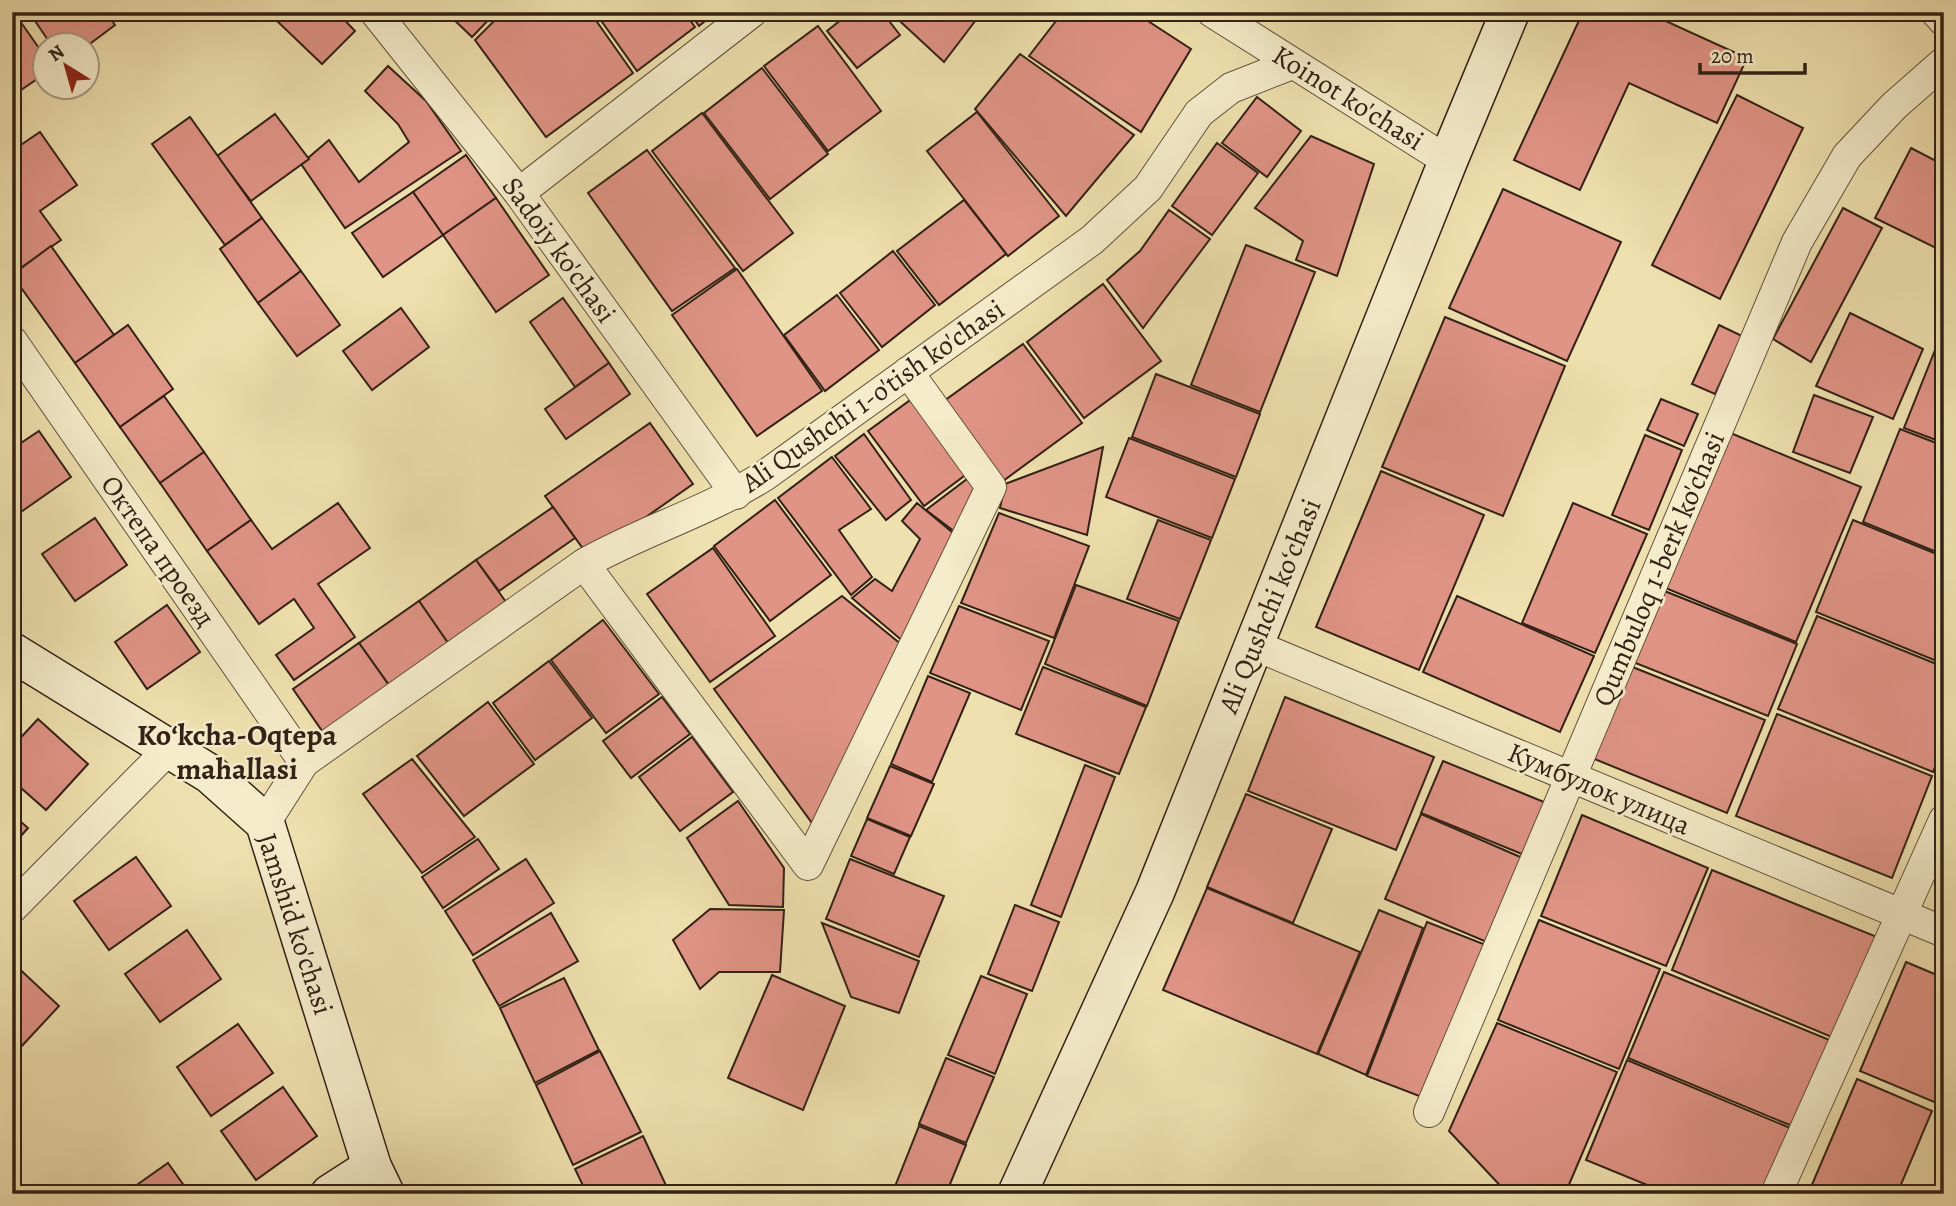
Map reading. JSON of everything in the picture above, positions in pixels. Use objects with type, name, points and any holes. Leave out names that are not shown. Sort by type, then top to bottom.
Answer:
[{"type":"main road","name":"Ali Qushchi koʻchasi","points":[[1017,1194],[1155,892],[1510,12]]},
{"type":"main road","name":"Jamshid ko'chasi","points":[[12,652],[210,774],[265,823],[378,1180]]},
{"type":"main road","points":[[330,1194],[378,1180]]},
{"type":"street","name":"Sadoiy ko'chasi","points":[[375,12],[519,193],[736,494]]},
{"type":"street","points":[[519,193],[752,12]]},
{"type":"street","name":"Koinot ko'chasi","points":[[1212,12],[1448,161]]},
{"type":"street","points":[[1936,12],[1944,20]]},
{"type":"street","name":"Qumbuloq 1-berk ko'chasi","points":[[1429,1112],[1797,242],[1847,156],[1894,106],[1944,62]]},
{"type":"street","name":"Ali Qushchi 1-o'tish ko'chasi","points":[[265,823],[304,761],[583,564],[736,494],[764,476],[1081,248],[1149,188],[1199,113],[1231,88],[1292,64]]},
{"type":"street","name":"Октепа проезд","points":[[12,341],[304,761]]},
{"type":"street","points":[[583,564],[808,865],[991,487],[908,372]]},
{"type":"street","name":"Кумбулок улица","points":[[1254,645],[1944,932]]},
{"type":"street","points":[[12,908],[169,749]]},
{"type":"street","points":[[1776,1194],[1944,820]]},
{"type":"building","points":[[35,12],[106,12],[115,25],[102,35],[102,32],[43,32],[31,15]]},
{"type":"building","points":[[118,12],[136,12],[124,21]]},
{"type":"building","points":[[269,12],[285,12],[277,21]]},
{"type":"building","points":[[285,12],[337,12],[355,31],[322,64],[277,21]]},
{"type":"building","points":[[446,12],[496,12],[472,37]]},
{"type":"building","points":[[503,12],[590,12],[633,73],[546,137],[475,40]]},
{"type":"building","points":[[595,12],[684,12],[695,27],[637,71]]},
{"type":"building","points":[[689,12],[716,12],[699,26]]},
{"type":"building","points":[[851,12],[882,12],[900,35],[857,68],[827,31]]},
{"type":"building","points":[[890,12],[982,12],[944,62]]},
{"type":"building","points":[[1063,12],[1134,12],[1191,49],[1141,132],[1029,56]]},
{"type":"building","points":[[1583,12],[1646,12],[1747,58],[1717,123],[1629,83],[1580,190],[1514,160]]},
{"type":"building","points":[[20,21],[32,38],[32,82],[12,96],[12,27]]},
{"type":"building","points":[[818,26],[881,111],[828,151],[764,66]]},
{"type":"building","points":[[1020,54],[1134,135],[1066,216],[975,109]]},
{"type":"building","points":[[388,66],[426,101],[461,151],[345,228],[301,164],[329,140],[359,182],[409,142],[398,124],[365,91]]},
{"type":"building","points":[[762,68],[828,154],[770,199],[704,113]]},
{"type":"building","points":[[1737,95],[1803,128],[1720,299],[1652,265]]},
{"type":"building","points":[[1257,97],[1301,131],[1267,177],[1222,143]]},
{"type":"building","points":[[977,112],[1059,216],[1008,256],[927,151]]},
{"type":"building","points":[[702,113],[793,233],[743,271],[652,151]]},
{"type":"building","points":[[275,114],[309,159],[251,201],[217,156]]},
{"type":"building","points":[[190,117],[262,218],[225,245],[152,144]]},
{"type":"building","points":[[40,132],[77,185],[40,211],[61,240],[12,274],[12,151]]},
{"type":"building","points":[[1311,136],[1374,164],[1337,276],[1296,260],[1303,241],[1255,208]]},
{"type":"building","points":[[1217,143],[1258,173],[1212,235],[1172,206]]},
{"type":"building","points":[[1911,148],[1944,165],[1944,252],[1875,218]]},
{"type":"building","points":[[647,150],[735,268],[672,311],[588,193]]},
{"type":"building","points":[[466,155],[496,198],[443,235],[413,192]]},
{"type":"building","points":[[1503,189],[1621,242],[1567,361],[1449,308]]},
{"type":"building","points":[[413,192],[443,235],[383,277],[352,233]]},
{"type":"building","points":[[496,198],[549,275],[496,312],[443,235]]},
{"type":"building","points":[[964,200],[1006,254],[939,305],[897,251]]},
{"type":"building","points":[[1843,208],[1882,228],[1811,362],[1773,339]]},
{"type":"building","points":[[1169,210],[1210,239],[1143,328],[1107,280],[1140,251]]},
{"type":"building","points":[[262,218],[301,271],[258,303],[220,249]]},
{"type":"building","points":[[1246,245],[1315,272],[1260,412],[1191,385]]},
{"type":"building","points":[[51,246],[114,335],[75,363],[12,275]]},
{"type":"building","points":[[893,251],[935,305],[882,347],[840,293]]},
{"type":"building","points":[[737,269],[822,391],[757,436],[672,315]]},
{"type":"building","points":[[301,271],[340,325],[297,356],[258,303]]},
{"type":"building","points":[[1103,284],[1161,361],[1084,418],[1027,342]]},
{"type":"building","points":[[837,295],[879,350],[825,391],[784,335]]},
{"type":"building","points":[[563,298],[609,363],[575,387],[530,322]]},
{"type":"building","points":[[401,308],[429,347],[372,390],[343,351]]},
{"type":"building","points":[[1850,313],[1923,349],[1893,419],[1816,386]]},
{"type":"building","points":[[1445,317],[1565,366],[1503,516],[1382,467]]},
{"type":"building","points":[[128,325],[173,389],[120,427],[75,363]]},
{"type":"building","points":[[1719,325],[1742,336],[1715,394],[1692,384]]},
{"type":"building","points":[[1023,344],[1082,423],[1003,481],[944,401]]},
{"type":"building","points":[[1937,345],[1944,348],[1944,443],[1904,428]]},
{"type":"building","points":[[609,363],[630,394],[566,439],[545,409]]},
{"type":"building","points":[[1156,374],[1260,414],[1236,477],[1132,437]]},
{"type":"building","points":[[1814,395],[1873,417],[1850,473],[1793,452]]},
{"type":"building","points":[[164,396],[204,452],[160,483],[120,427]]},
{"type":"building","points":[[913,398],[968,473],[924,506],[868,431]]},
{"type":"building","points":[[1661,399],[1698,414],[1684,446],[1647,430]]},
{"type":"building","points":[[650,423],[693,484],[589,557],[545,496]]},
{"type":"building","points":[[1900,429],[1944,446],[1944,555],[1863,522]]},
{"type":"building","points":[[39,431],[71,477],[18,514],[12,505],[12,449]]},
{"type":"building","points":[[1728,432],[1861,487],[1796,642],[1663,587]]},
{"type":"building","points":[[864,434],[911,500],[886,520],[835,456]]},
{"type":"building","points":[[1645,435],[1682,450],[1649,530],[1612,515]]},
{"type":"building","points":[[1129,438],[1235,479],[1212,538],[1106,497]]},
{"type":"building","points":[[1103,447],[1087,535],[1000,508],[1005,484]]},
{"type":"building","points":[[204,452],[251,520],[207,551],[160,483]]},
{"type":"building","points":[[832,457],[871,509],[839,530],[872,577],[851,595],[778,498]]},
{"type":"building","points":[[1381,471],[1484,515],[1419,670],[1316,627]]},
{"type":"building","points":[[971,476],[981,490],[959,535],[926,510]]},
{"type":"building","points":[[775,500],[831,575],[770,621],[714,546]]},
{"type":"building","points":[[338,503],[370,548],[318,584],[355,637],[294,680],[276,655],[314,628],[294,599],[259,624],[207,551],[251,520],[272,549]]},
{"type":"building","points":[[917,503],[958,537],[905,643],[852,598],[875,579],[892,591],[920,539],[902,521]]},
{"type":"building","points":[[1573,503],[1647,534],[1595,653],[1522,623]]},
{"type":"building","points":[[553,507],[575,538],[499,591],[476,560]]},
{"type":"building","points":[[999,513],[1089,546],[1054,638],[961,603]]},
{"type":"building","points":[[95,518],[127,565],[75,601],[42,554]]},
{"type":"building","points":[[1158,520],[1211,540],[1180,619],[1127,599]]},
{"type":"building","points":[[1853,520],[1944,557],[1944,664],[1816,612]]},
{"type":"building","points":[[713,548],[775,636],[710,682],[647,594]]},
{"type":"building","points":[[476,560],[506,602],[448,643],[419,601]]},
{"type":"building","points":[[1076,585],[1179,621],[1147,706],[1045,664]]},
{"type":"building","points":[[1662,590],[1797,644],[1768,716],[1633,662]]},
{"type":"building","points":[[842,596],[902,645],[812,823],[714,689]]},
{"type":"building","points":[[1457,596],[1594,656],[1560,732],[1423,672]]},
{"type":"building","points":[[419,601],[448,643],[389,685],[359,643]]},
{"type":"building","points":[[167,605],[200,652],[147,689],[115,642]]},
{"type":"building","points":[[959,606],[1049,641],[1021,710],[930,673]]},
{"type":"building","points":[[1817,616],[1944,667],[1944,745],[1933,772],[1778,709]]},
{"type":"building","points":[[603,620],[659,694],[606,733],[551,660]]},
{"type":"building","points":[[359,643],[393,691],[327,738],[293,689]]},
{"type":"building","points":[[549,661],[592,718],[535,760],[493,703]]},
{"type":"building","points":[[1630,666],[1765,720],[1727,813],[1592,758]]},
{"type":"building","points":[[1043,667],[1146,707],[1119,774],[1016,734]]},
{"type":"building","points":[[928,676],[970,693],[932,782],[891,764]]},
{"type":"building","points":[[662,697],[690,734],[631,778],[603,741]]},
{"type":"building","points":[[1285,697],[1434,757],[1396,850],[1248,791]]},
{"type":"building","points":[[488,702],[534,764],[464,816],[417,756]]},
{"type":"building","points":[[1777,714],[1932,776],[1892,878],[1736,816]]},
{"type":"building","points":[[38,719],[88,764],[46,810],[12,780],[12,747]]},
{"type":"building","points":[[692,737],[733,792],[680,831],[639,777]]},
{"type":"building","points":[[412,759],[475,837],[422,873],[363,794]]},
{"type":"building","points":[[1443,761],[1549,804],[1527,856],[1421,813]]},
{"type":"building","points":[[1085,765],[1115,777],[1061,917],[1031,905]]},
{"type":"building","points":[[890,766],[934,784],[911,836],[867,818]]},
{"type":"building","points":[[1246,794],[1332,829],[1293,923],[1207,887]]},
{"type":"building","points":[[738,801],[784,868],[783,907],[729,905],[687,838]]},
{"type":"building","points":[[12,814],[28,828],[12,846]]},
{"type":"building","points":[[1421,814],[1525,859],[1489,943],[1385,899]]},
{"type":"building","points":[[1582,815],[1708,868],[1666,966],[1541,916]]},
{"type":"building","points":[[867,819],[910,837],[894,874],[851,856]]},
{"type":"building","points":[[478,839],[499,869],[443,908],[422,877]]},
{"type":"building","points":[[136,857],[171,906],[109,950],[74,901]]},
{"type":"building","points":[[526,859],[554,903],[473,955],[445,911]]},
{"type":"building","points":[[850,859],[944,896],[919,957],[826,919]]},
{"type":"building","points":[[1712,870],[1877,937],[1834,1038],[1672,970]]},
{"type":"building","points":[[1207,888],[1360,952],[1317,1054],[1163,990]]},
{"type":"building","points":[[1015,905],[1059,922],[1032,991],[988,974]]},
{"type":"building","points":[[710,909],[784,910],[780,972],[719,972],[700,989],[673,940]]},
{"type":"building","points":[[1379,910],[1423,928],[1366,1075],[1318,1054]]},
{"type":"building","points":[[551,913],[578,961],[499,1006],[473,960]]},
{"type":"building","points":[[1539,920],[1660,969],[1619,1069],[1498,1020]]},
{"type":"building","points":[[1427,922],[1486,945],[1427,1099],[1367,1076]]},
{"type":"building","points":[[822,923],[919,961],[899,1013],[851,997]]},
{"type":"building","points":[[187,930],[221,979],[160,1022],[125,974]]},
{"type":"building","points":[[12,962],[59,1006],[19,1049],[12,1043]]},
{"type":"building","points":[[1906,962],[1944,978],[1944,1093],[1939,1104],[1860,1071]]},
{"type":"building","points":[[1664,972],[1832,1041],[1797,1128],[1628,1058]]},
{"type":"building","points":[[772,975],[845,1006],[803,1110],[728,1078]]},
{"type":"building","points":[[981,976],[1027,994],[995,1074],[948,1055]]},
{"type":"building","points":[[564,978],[599,1050],[535,1083],[500,1008]]},
{"type":"building","points":[[1497,1023],[1617,1072],[1565,1194],[1508,1194],[1449,1131]]},
{"type":"building","points":[[238,1024],[273,1073],[211,1116],[177,1067]]},
{"type":"building","points":[[600,1051],[641,1132],[573,1165],[536,1085]]},
{"type":"building","points":[[946,1058],[994,1077],[966,1143],[919,1124]]},
{"type":"building","points":[[1627,1060],[1795,1130],[1767,1194],[1669,1194],[1586,1160]]},
{"type":"building","points":[[1857,1079],[1932,1111],[1897,1194],[1808,1194]]},
{"type":"building","points":[[283,1087],[317,1136],[256,1180],[221,1131]]},
{"type":"building","points":[[919,1126],[966,1145],[946,1194],[892,1194]]},
{"type":"building","points":[[643,1136],[670,1194],[587,1194],[575,1169]]},
{"type":"building","points":[[168,1163],[190,1194],[124,1194]]},
{"type":"district","name":"Koʻkcha-Oqtepa mahallasi","points":[[237,752]]}]
